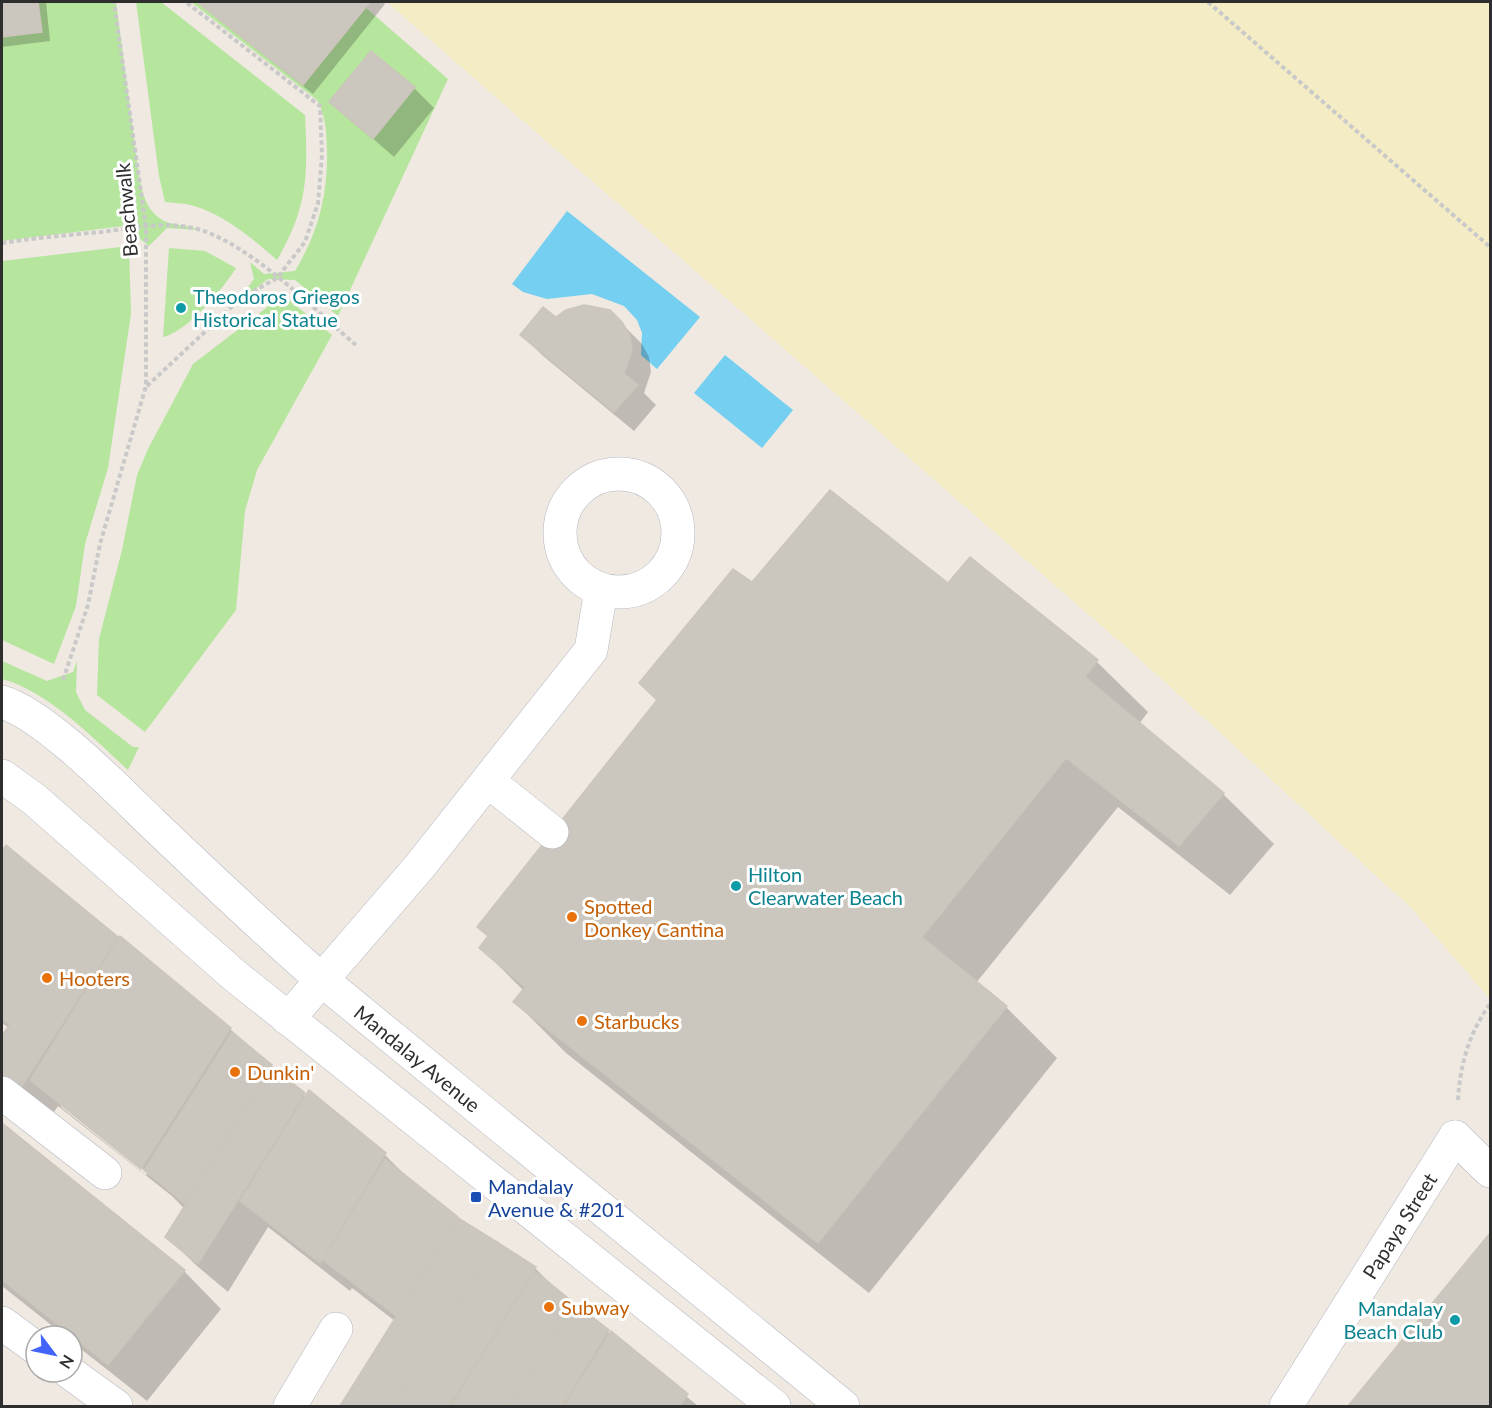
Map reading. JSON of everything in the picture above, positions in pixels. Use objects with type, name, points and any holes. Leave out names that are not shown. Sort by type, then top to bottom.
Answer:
[{"type":"street","points":[[288,1019],[323,981],[488,781],[591,650],[601,590]]},
{"type":"street","name":"Mandalay Avenue","points":[[2,702],[52,732],[106,778],[276,941],[828,1402]]},
{"type":"street","points":[[2,776],[34,799],[288,1019],[774,1407]]},
{"type":"street","points":[[488,781],[552,832]]},
{"type":"street","points":[[2,1093],[105,1173]]},
{"type":"street","points":[[1455,1137],[1491,1139]]},
{"type":"street","points":[[1455,1137],[1491,1171]]},
{"type":"street","name":"Papaya Street","points":[[1286,1407],[1455,1137]]},
{"type":"street","points":[[2,1323],[24,1339]]},
{"type":"street","points":[[290,1407],[336,1329]]},
{"type":"street","points":[[84,1383],[116,1407]]},
{"type":"path","name":"Beachwalk","points":[[63,680],[88,605],[100,544],[146,386],[146,227],[114,2]]},
{"type":"path","points":[[146,386],[240,299],[277,278],[304,242],[318,203],[322,155],[320,106],[186,2]]},
{"type":"path","points":[[1208,2],[1491,247]]},
{"type":"path","points":[[2,243],[175,225],[200,230],[227,241],[277,278],[357,346]]},
{"type":"path","points":[[1455,1137],[1460,1068],[1478,1020],[1491,1004]]},
{"type":"green space","points":[[2,2],[116,2],[139,177],[144,196],[153,212],[164,221],[200,230],[167,228],[149,246],[124,226],[2,241]]},
{"type":"green space","points":[[136,2],[161,2],[305,115],[304,190],[295,223],[277,260],[248,236],[217,215],[191,205],[165,202],[159,176]]},
{"type":"green space","points":[[191,2],[359,2],[448,79],[338,316],[295,280],[268,279],[236,304],[254,279],[250,262],[264,274],[295,271],[303,257],[320,213],[326,183],[325,124],[317,100]]},
{"type":"green space","points":[[129,246],[131,314],[108,468],[85,544],[76,606],[54,664],[2,640],[2,261]]},
{"type":"green space","points":[[169,248],[205,251],[236,268],[214,298],[193,319],[163,337]]},
{"type":"green space","points":[[283,295],[332,335],[257,470],[245,511],[236,610],[145,732],[97,695],[99,639],[122,550],[137,475],[148,449],[193,364]]},
{"type":"green space","points":[[2,661],[47,681],[73,672],[77,661],[76,692],[85,710],[133,747],[139,747],[128,770],[70,717],[37,694],[2,679]]},
{"type":"sand","points":[[387,2],[1490,2],[1490,999],[1410,907],[1143,662]]},
{"type":"water","points":[[567,211],[700,317],[657,369],[641,355],[642,333],[637,320],[624,306],[592,294],[547,299],[523,292],[512,284]]},
{"type":"water","points":[[725,355],[793,410],[762,448],[694,393]]},
{"type":"building","points":[[2,2],[38,2],[42,32],[2,37]]},
{"type":"building","points":[[197,2],[370,2],[303,85]]},
{"type":"building","points":[[371,51],[415,87],[373,139],[329,102]]},
{"type":"building","points":[[584,305],[610,310],[622,322],[630,336],[632,351],[624,373],[638,385],[614,412],[520,335],[543,307],[556,317],[566,310]]},
{"type":"building","name":"Hilton Clearwater Beach","points":[[830,490],[948,583],[970,557],[1098,660],[1085,677],[1224,793],[1179,846],[1066,758],[922,937],[1007,1006],[818,1243],[513,1002],[525,987],[479,948],[488,936],[477,927],[657,700],[639,683],[733,569],[752,582]]},
{"type":"building","name":"Hooters","points":[[6,845],[118,937],[17,1094],[2,1082],[2,1035],[10,1025],[2,1019],[2,851]]},
{"type":"building","points":[[120,936],[231,1028],[141,1169],[30,1080]]},
{"type":"building","points":[[232,1032],[272,1065],[185,1204],[144,1170]]},
{"type":"building","points":[[272,1067],[305,1093],[198,1264],[165,1237]]},
{"type":"building","points":[[309,1090],[386,1153],[320,1263],[240,1201]]},
{"type":"building","points":[[2,1123],[185,1270],[108,1365],[84,1346],[84,1324],[57,1324],[2,1280]]},
{"type":"building","points":[[385,1159],[458,1217],[396,1316],[323,1260]]},
{"type":"building","points":[[458,1218],[497,1242],[393,1406],[340,1406]]},
{"type":"building","name":"Mandalay Beach Club","points":[[1490,1233],[1490,1406],[1348,1406]]},
{"type":"building","points":[[497,1242],[536,1267],[449,1406],[393,1406]]},
{"type":"building","points":[[535,1271],[574,1303],[510,1406],[451,1406]]},
{"type":"building","points":[[574,1303],[609,1330],[562,1406],[510,1406]]},
{"type":"building","points":[[611,1331],[688,1394],[680,1406],[564,1406]]},
{"type":"place","name":"Theodoros Griegos Historical Statue","points":[[181,308]]},
{"type":"place","name":"Hilton Clearwater Beach","points":[[736,886]]},
{"type":"place","name":"Spotted Donkey Cantina","points":[[572,917]]},
{"type":"place","name":"Hooters","points":[[47,978]]},
{"type":"place","name":"Starbucks","points":[[582,1021]]},
{"type":"place","name":"Dunkin'","points":[[235,1072]]},
{"type":"place","name":"Mandalay Avenue & #201","points":[[476,1197]]},
{"type":"place","name":"Subway","points":[[549,1307]]},
{"type":"place","name":"Mandalay Beach Club","points":[[1455,1320]]}]
